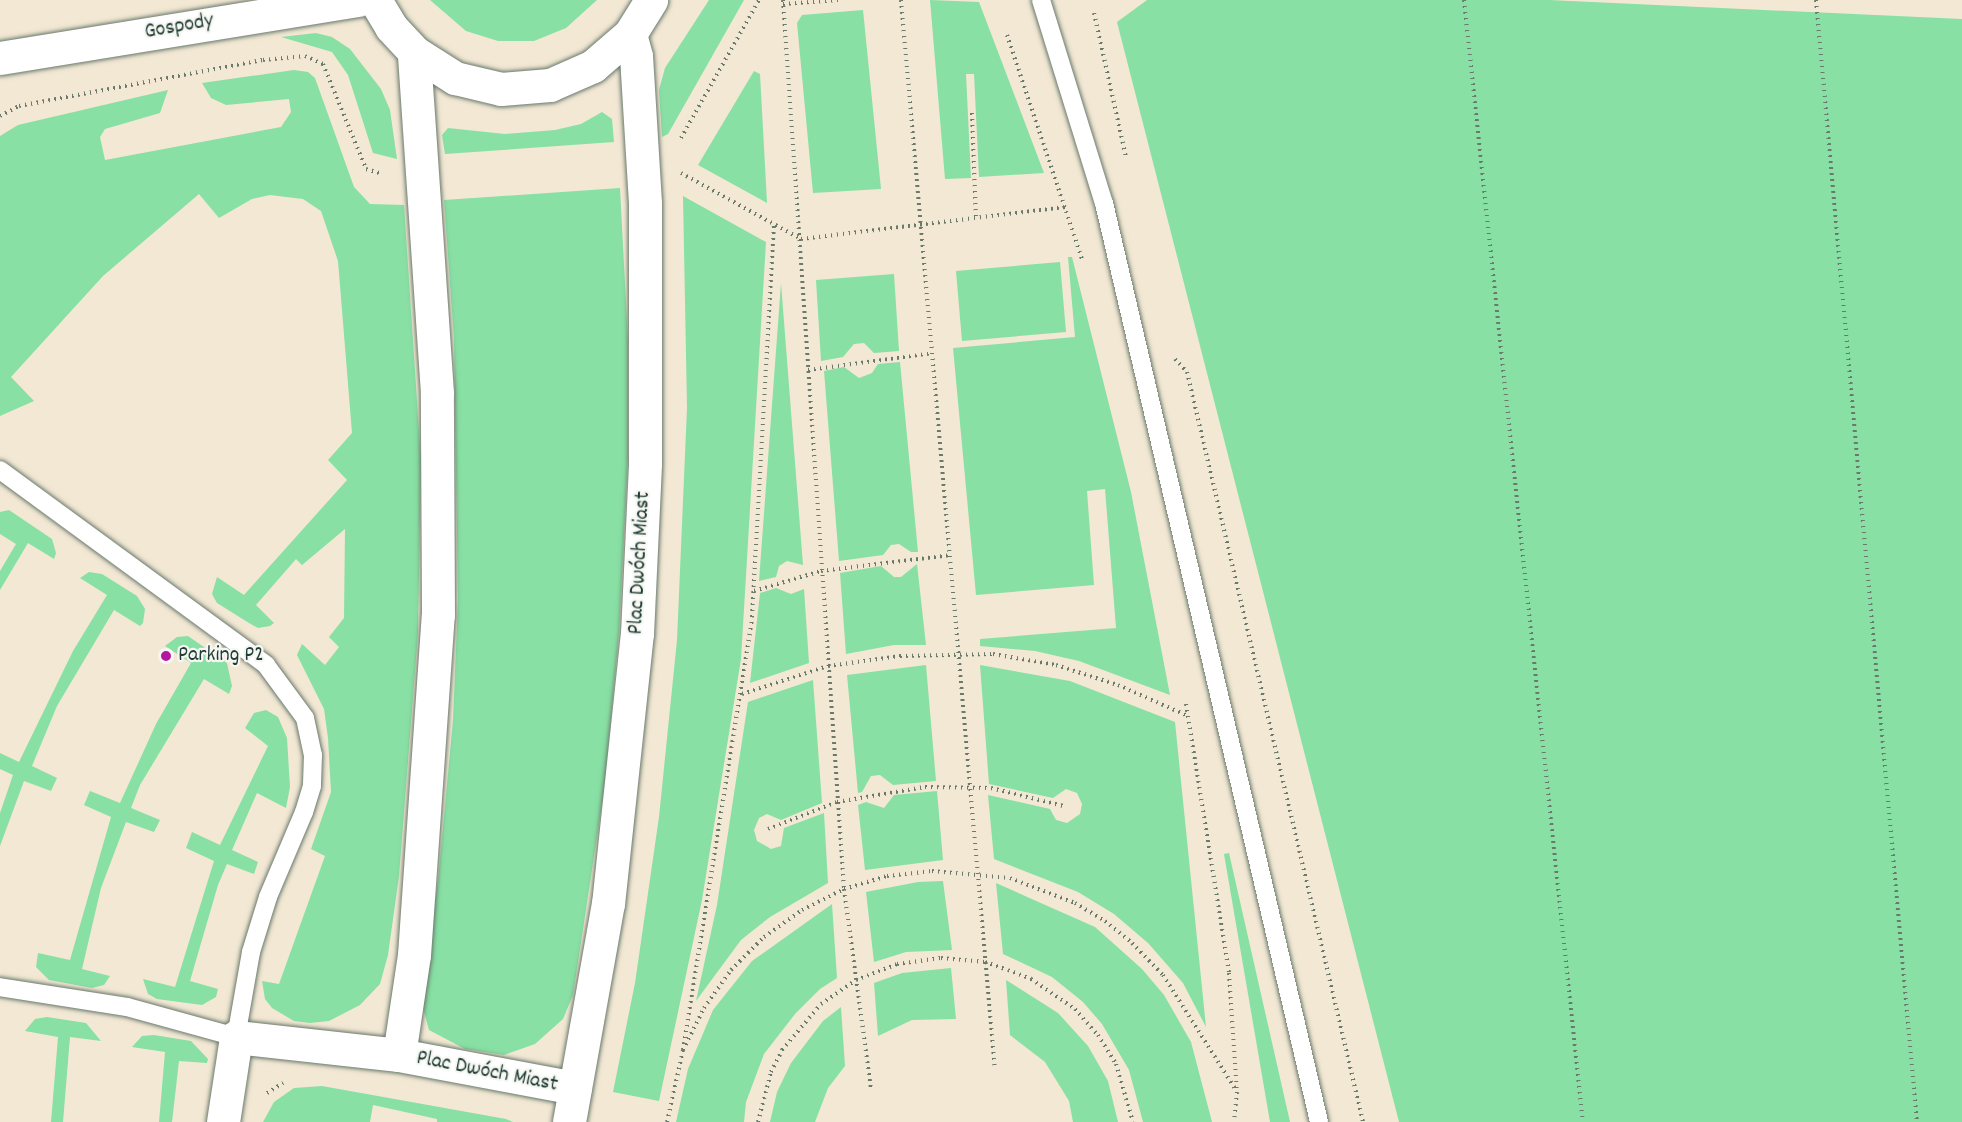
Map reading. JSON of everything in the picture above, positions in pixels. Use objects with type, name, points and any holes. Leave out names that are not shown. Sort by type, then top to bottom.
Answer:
[{"type":"street","name":"Gospody","points":[[0,58],[358,0]]},
{"type":"street","points":[[375,0],[391,27],[414,52],[455,78],[501,89],[540,86],[594,66],[630,34],[651,0]]},
{"type":"street","name":"Plac Dwóch Miast","points":[[569,1122],[611,882],[638,622],[645,463],[645,202],[636,56],[630,34]]},
{"type":"street","name":"Plac Dwóch Miast","points":[[399,1055],[414,955],[438,615],[437,393],[414,52]]},
{"type":"street","points":[[223,1122],[236,1037]]},
{"type":"street","name":"Plac Dwóch Miast","points":[[236,1037],[399,1055],[575,1088]]},
{"type":"lane","points":[[1041,0],[1104,203],[1319,1122]]},
{"type":"lane","points":[[0,470],[266,665],[305,718],[313,755],[312,786],[251,952],[236,1037],[127,1007],[0,987]]},
{"type":"path","points":[[678,144],[759,0]]},
{"type":"path","points":[[838,0],[783,2],[844,889],[871,1089]]},
{"type":"path","points":[[901,0],[995,1070]]},
{"type":"path","points":[[1464,0],[1583,1122]]},
{"type":"path","points":[[1816,0],[1917,1122]]},
{"type":"path","points":[[1094,13],[1126,159]]},
{"type":"path","points":[[1007,35],[1083,262]]},
{"type":"path","points":[[0,116],[19,106],[264,60],[305,56],[323,64],[366,168],[390,174]]},
{"type":"path","points":[[972,112],[976,217]]},
{"type":"path","points":[[690,178],[801,239],[1065,207]]},
{"type":"path","points":[[667,1122],[683,1050],[742,694],[754,591],[774,226]]},
{"type":"path","points":[[808,370],[933,353]]},
{"type":"path","points":[[1173,357],[1187,372],[1363,1122]]},
{"type":"path","points":[[754,591],[821,571],[951,555]]},
{"type":"path","points":[[742,694],[828,666],[960,653],[1056,665],[1118,685],[1188,716]]},
{"type":"path","points":[[1183,693],[1229,973],[1237,1092],[1234,1122]]},
{"type":"path","points":[[768,829],[837,802],[882,792],[971,787],[1021,794],[1064,806]]},
{"type":"path","points":[[683,1050],[704,1008],[739,962],[764,937],[802,910],[844,889],[887,876],[932,871],[977,872],[1011,878],[1075,903],[1132,943],[1177,995],[1237,1092]]},
{"type":"path","points":[[758,1122],[771,1072],[792,1035],[821,1004],[856,980],[897,964],[941,958],[985,962],[1031,979],[1075,1009],[1098,1035],[1116,1064],[1133,1122]]},
{"type":"green space","points":[[430,0],[597,0],[566,28],[534,41],[498,41],[466,31]]},
{"type":"green space","points":[[709,0],[744,0],[668,134],[662,137],[659,90],[665,68]]},
{"type":"green space","points":[[930,0],[979,2],[1044,173],[979,177],[974,74],[966,74],[971,178],[945,179]]},
{"type":"green space","points":[[1147,0],[1549,0],[1962,19],[1962,1122],[1399,1122],[1117,22]]},
{"type":"green space","points":[[863,10],[881,189],[813,193],[797,23],[802,15]]},
{"type":"green space","points":[[316,33],[332,37],[350,49],[381,89],[390,110],[397,159],[373,153],[348,75],[332,52],[281,37]]},
{"type":"green space","points":[[294,70],[308,72],[315,78],[354,187],[370,204],[404,205],[421,461],[418,633],[399,876],[388,955],[380,984],[360,1005],[329,1021],[310,1023],[294,1021],[272,1008],[265,999],[262,981],[279,984],[325,856],[311,849],[331,792],[324,709],[297,655],[302,644],[325,665],[339,647],[329,637],[344,618],[345,529],[302,565],[296,559],[256,605],[274,623],[270,626],[258,628],[217,603],[212,594],[217,577],[244,595],[347,480],[328,460],[352,433],[338,261],[321,211],[303,199],[270,195],[252,199],[219,218],[199,194],[103,276],[11,377],[34,401],[0,416],[0,136],[18,125],[168,90],[160,113],[105,129],[100,137],[105,160],[281,127],[291,112],[289,99],[226,105],[211,98],[202,83]]},
{"type":"green space","points":[[754,71],[760,74],[767,203],[698,165]]},
{"type":"green space","points":[[602,112],[612,119],[614,142],[445,154],[442,135],[448,128],[505,134],[555,130],[581,124]]},
{"type":"green space","points":[[620,188],[628,341],[628,457],[619,632],[605,784],[573,995],[563,1019],[535,1044],[504,1055],[465,1049],[429,1030],[421,1001],[438,881],[453,720],[458,600],[454,339],[444,200]]},
{"type":"green space","points":[[683,196],[766,242],[741,659],[702,900],[659,1101],[613,1092],[635,983],[659,817],[677,640],[687,408]]},
{"type":"green space","points":[[1068,257],[1072,257],[1131,492],[1170,695],[1079,661],[1035,651],[980,646],[980,639],[1116,628],[1105,489],[1087,491],[1094,585],[976,595],[953,348],[1075,337]]},
{"type":"green space","points":[[1060,262],[1066,332],[962,341],[956,271]]},
{"type":"green space","points":[[894,274],[899,351],[874,353],[864,343],[854,344],[843,357],[821,361],[816,280]]},
{"type":"green space","points":[[781,283],[803,565],[787,561],[779,566],[776,577],[759,581]]},
{"type":"green space","points":[[900,362],[918,552],[911,552],[899,544],[891,545],[883,555],[839,561],[824,371],[844,367],[859,378],[872,373],[878,364]]},
{"type":"green space","points":[[9,510],[52,539],[56,553],[54,559],[28,543],[0,590],[0,571],[16,544],[0,534],[0,512]]},
{"type":"green space","points":[[917,564],[926,645],[894,645],[846,654],[840,573],[881,566],[894,577],[901,577]]},
{"type":"green space","points":[[89,572],[102,574],[137,596],[145,609],[143,623],[140,626],[114,610],[57,706],[32,766],[57,778],[51,791],[24,781],[0,846],[0,813],[13,775],[0,769],[0,753],[19,762],[73,651],[107,595],[80,578]]},
{"type":"green space","points":[[776,588],[791,594],[804,589],[809,663],[750,683],[760,593]]},
{"type":"green space","points":[[188,636],[227,663],[232,686],[229,694],[204,679],[140,785],[131,808],[160,820],[154,832],[126,822],[101,888],[82,969],[110,976],[104,985],[92,988],[49,980],[36,967],[38,953],[70,960],[111,817],[84,805],[90,791],[120,803],[156,724],[191,663],[165,646],[177,637]]},
{"type":"green space","points":[[926,665],[936,781],[893,785],[880,775],[871,776],[862,792],[858,793],[847,675]]},
{"type":"green space","points":[[980,665],[1070,681],[1175,722],[1206,1027],[1183,983],[1148,943],[1114,914],[1078,892],[994,859],[988,795],[1050,809],[1056,820],[1067,823],[1080,814],[1082,804],[1077,793],[1066,789],[1053,798],[989,784]]},
{"type":"green space","points":[[813,680],[822,803],[781,820],[767,814],[759,818],[754,830],[757,841],[771,849],[781,846],[784,828],[824,813],[828,883],[770,917],[741,940],[696,1001],[717,905],[748,702]]},
{"type":"green space","points":[[266,710],[278,717],[287,738],[290,787],[286,808],[257,793],[232,850],[258,862],[254,874],[227,864],[218,885],[190,981],[218,989],[216,997],[202,1005],[157,999],[148,994],[143,979],[175,987],[214,861],[186,848],[192,832],[220,845],[268,746],[245,728],[254,713]]},
{"type":"green space","points":[[937,791],[943,860],[865,870],[858,805],[866,802],[884,808],[894,795]]},
{"type":"green space","points":[[1229,853],[1290,1122],[1270,1122],[1224,854]]},
{"type":"green space","points":[[943,881],[952,950],[906,952],[874,962],[866,892],[918,882]]},
{"type":"green space","points":[[996,883],[1095,927],[1142,969],[1164,995],[1191,1042],[1212,1122],[1143,1122],[1129,1070],[1102,1024],[1083,1002],[1052,977],[1003,954]]},
{"type":"green space","points":[[832,904],[837,978],[820,989],[795,1014],[764,1054],[746,1102],[744,1122],[676,1122],[688,1069],[713,1010],[752,961]]},
{"type":"green space","points":[[951,968],[956,1019],[912,1020],[878,1036],[874,983],[902,973]]},
{"type":"green space","points":[[1006,980],[1058,1013],[1088,1046],[1108,1081],[1118,1122],[1073,1122],[1069,1101],[1045,1062],[1010,1035]]},
{"type":"green space","points":[[841,1007],[845,1066],[828,1088],[815,1122],[770,1122],[777,1092],[791,1063],[823,1021]]},
{"type":"green space","points":[[47,1017],[86,1023],[101,1041],[70,1037],[63,1122],[51,1122],[58,1037],[25,1031],[35,1019]]},
{"type":"green space","points":[[154,1035],[191,1041],[208,1059],[207,1063],[179,1061],[172,1122],[159,1122],[165,1052],[132,1047],[142,1036]]},
{"type":"green space","points":[[322,1086],[513,1122],[437,1122],[437,1119],[373,1105],[370,1122],[263,1122],[274,1102],[294,1088]]},
{"type":"place","name":"Parking P2","points":[[166,656]]}]
